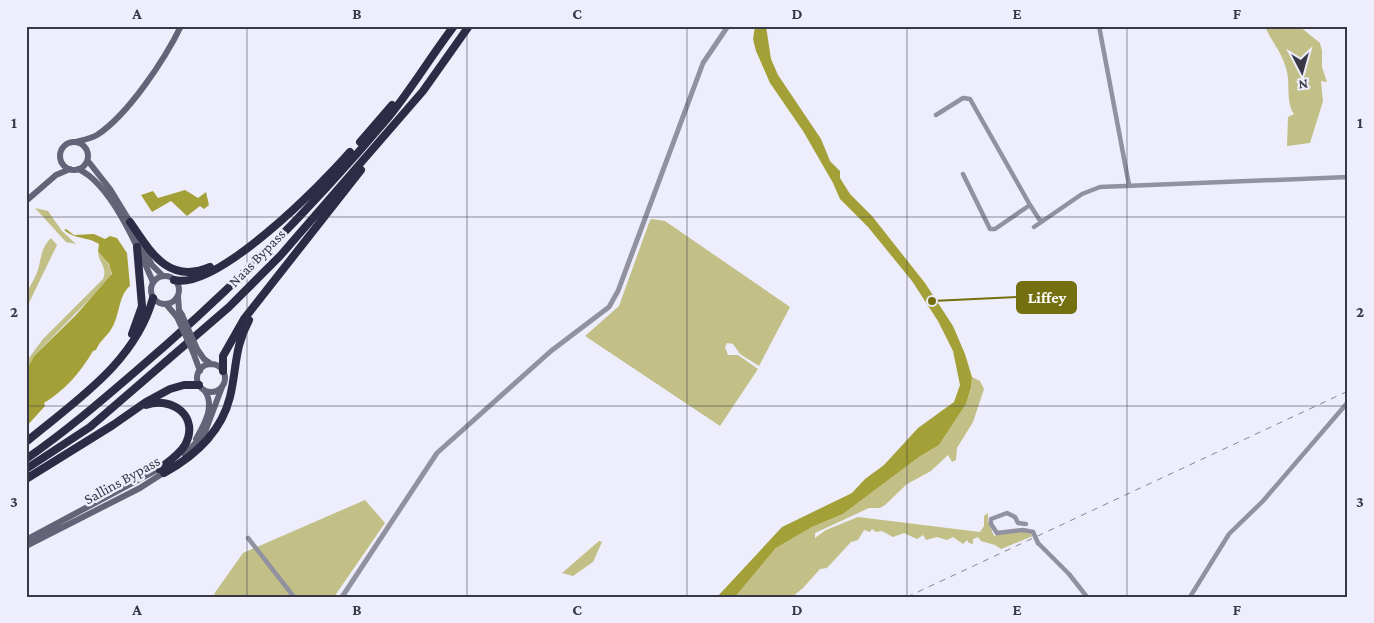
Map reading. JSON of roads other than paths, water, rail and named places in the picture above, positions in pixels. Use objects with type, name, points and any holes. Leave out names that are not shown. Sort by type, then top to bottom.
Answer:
[{"type":"highway","name":"Naas Bypass","points":[[26,459],[61,434],[120,385],[202,315],[241,277],[312,203],[389,117],[454,26]]},
{"type":"highway","name":"Naas Bypass","points":[[26,469],[90,427],[230,306],[280,256],[423,91],[469,26]]},
{"type":"highway","points":[[174,280],[184,281],[200,277],[232,260],[310,195],[353,149],[425,65]]},
{"type":"highway","points":[[223,371],[223,356],[244,319],[361,171],[388,132]]},
{"type":"highway","points":[[130,222],[154,256],[172,269],[196,271],[242,252]]},
{"type":"highway","points":[[122,356],[136,328],[142,306],[137,247]]},
{"type":"highway","points":[[26,442],[95,385],[122,356],[144,323],[153,298]]},
{"type":"highway","points":[[162,471],[195,454],[216,429],[230,397],[238,344],[260,298]]},
{"type":"highway","points":[[26,479],[170,389],[184,385],[202,388]]},
{"type":"highway","points":[[130,413],[154,403],[164,402],[175,405],[186,417],[189,432],[184,447],[162,471]]},
{"type":"main road","points":[[179,316],[178,285],[174,280],[163,276],[152,265],[130,222],[110,189],[88,161],[88,152],[98,135],[130,102],[153,72],[181,26]]},
{"type":"main road","points":[[56,175],[61,161],[62,149],[68,143],[88,140],[98,135]]},
{"type":"main road","points":[[75,142],[83,145],[88,152]]},
{"type":"main road","points":[[61,161],[70,169]]},
{"type":"main road","points":[[78,169],[88,161]]},
{"type":"main road","points":[[26,201],[56,175],[70,169],[78,169],[90,174],[102,187],[137,247],[153,282]]},
{"type":"main road","points":[[163,276],[153,282],[150,290],[153,298],[158,303],[166,304],[173,302],[178,295]]},
{"type":"main road","points":[[166,304],[179,316],[195,351],[200,371],[198,378],[202,388],[214,392],[222,387],[225,378],[223,371],[208,363],[195,351]]},
{"type":"main road","points":[[200,371],[207,365],[214,365]]},
{"type":"main road","name":"Sallins Bypass","points":[[26,540],[162,471],[201,438],[212,417],[217,394],[222,387]]},
{"type":"main road","name":"Sallins Bypass","points":[[26,546],[162,471],[180,456],[197,438],[210,406],[208,396],[202,388]]},
{"type":"street","points":[[342,597],[437,453],[551,351],[609,307],[618,292],[703,63],[728,26]]},
{"type":"street","points":[[1099,26],[1129,185]]},
{"type":"street","points":[[936,115],[963,98],[970,99],[1030,205],[1039,219],[1043,221]]},
{"type":"street","points":[[963,174],[990,229],[995,229],[1030,205]]},
{"type":"street","points":[[1034,226],[1092,188],[1348,177]]},
{"type":"street","points":[[1190,597],[1229,534],[1263,502],[1348,402]]},
{"type":"street","points":[[1026,524],[1018,523],[1016,517],[1007,513],[992,519],[991,524],[997,533],[1023,530],[1033,532],[1038,543],[1069,574],[1087,597]]},
{"type":"street","points":[[248,538],[294,597]]},
{"type":"railway","points":[[907,597],[1348,391]]},
{"type":"place","name":"Liffey","points":[[932,301]]}]
